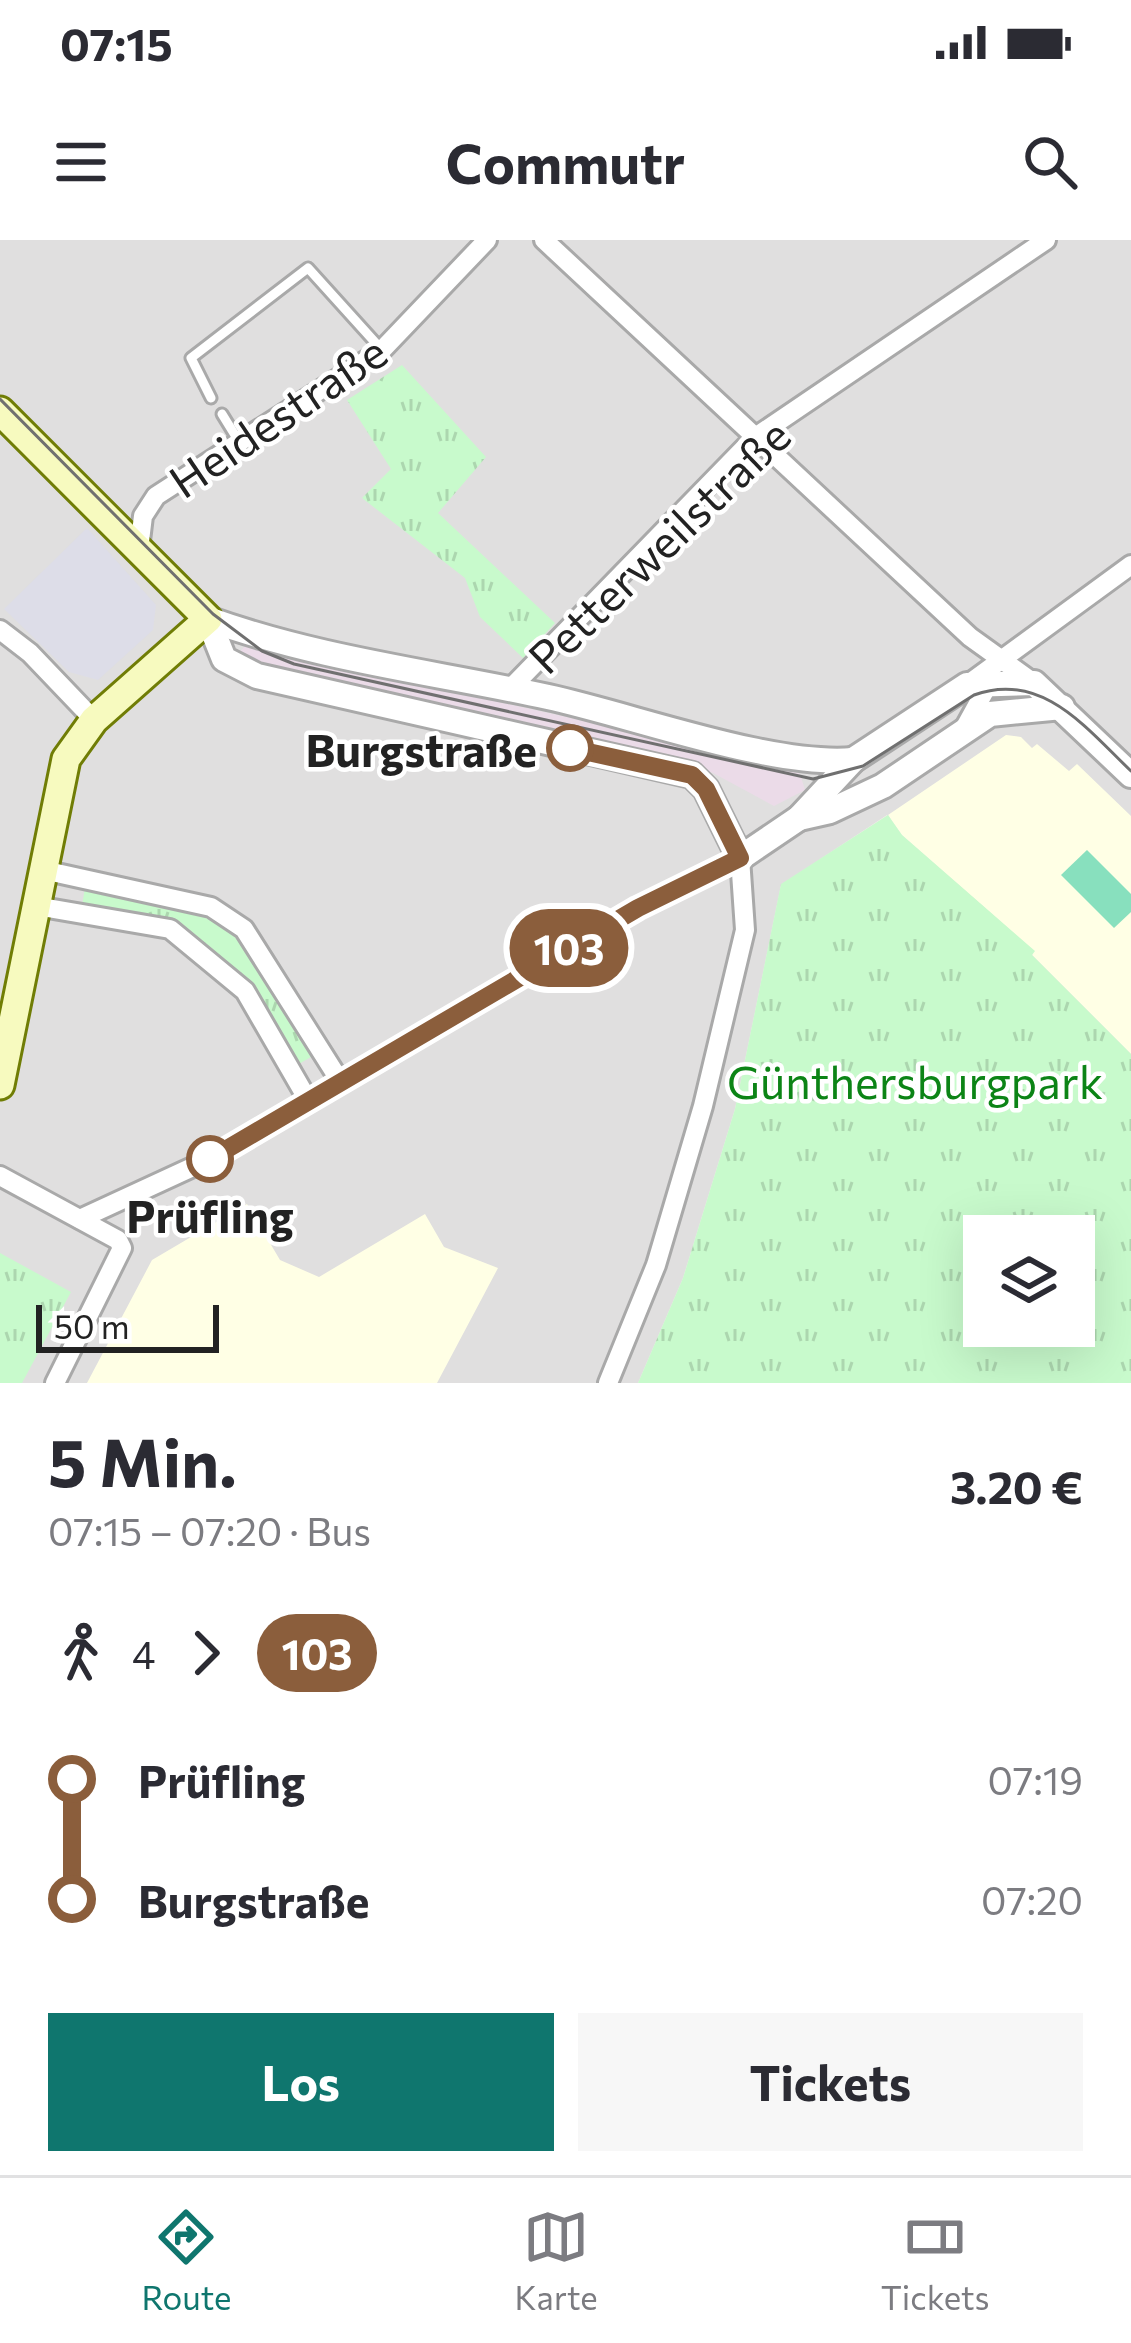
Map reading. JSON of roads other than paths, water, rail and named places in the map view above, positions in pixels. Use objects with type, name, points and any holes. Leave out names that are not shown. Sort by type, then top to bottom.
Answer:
[{"type":"main road","points":[[0,411],[208,619],[94,720],[66,759],[5,1031],[0,1085]]},
{"type":"street","name":"Heidestraße","points":[[139,549],[143,516],[156,496],[382,350],[487,240]]},
{"type":"street","points":[[544,240],[754,438],[986,677],[1034,683],[1131,775]]},
{"type":"street","name":"Petterweilstraße","points":[[509,690],[754,438],[1046,240]]},
{"type":"street","points":[[80,1220],[152,1191],[638,908],[740,858],[799,818],[854,760],[986,677],[1131,565]]},
{"type":"street","points":[[208,619],[304,650],[509,690],[797,759],[854,760]]},
{"type":"street","points":[[208,619],[224,659],[257,676],[692,775],[706,789],[740,858],[745,930],[704,1106],[656,1265],[608,1383]]},
{"type":"street","points":[[0,630],[31,652],[94,720]]},
{"type":"street","points":[[965,727],[986,677]]},
{"type":"street","points":[[799,818],[830,812],[884,786],[965,727],[1007,709],[1062,707]]},
{"type":"street","points":[[797,759],[810,787],[799,818]]},
{"type":"street","points":[[43,870],[211,907],[244,929],[340,1081]]},
{"type":"street","points":[[36,906],[170,929],[244,991],[308,1100]]},
{"type":"street","points":[[0,1176],[118,1240],[122,1248],[55,1383]]},
{"type":"lane","points":[[211,398],[191,358],[308,268],[382,350]]},
{"type":"lane","points":[[221,414],[238,440]]},
{"type":"tram line","points":[[0,399],[213,614],[262,651],[294,664],[813,779],[863,766],[974,695],[1021,690],[1062,708],[1131,771]]},
{"type":"place","name":"Burgstraße","points":[[570,748]]},
{"type":"place","name":"Prüfling","points":[[210,1159]]},
{"type":"park label","name":"Günthersburgpark","points":[[915,1080]]}]
